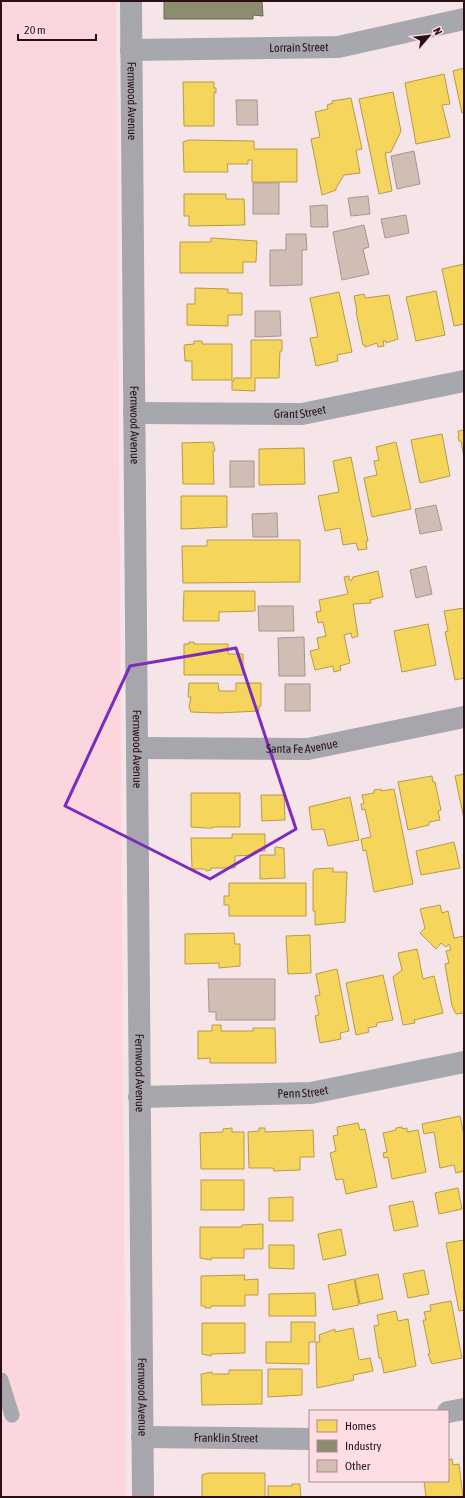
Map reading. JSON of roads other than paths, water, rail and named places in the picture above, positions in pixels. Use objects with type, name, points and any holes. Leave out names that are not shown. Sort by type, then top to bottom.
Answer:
[{"type":"street","name":"Fernwood Avenue","points":[[131,1],[143,1497]]},
{"type":"street","name":"Lorrain Street","points":[[131,50],[338,47],[464,20]]},
{"type":"street","name":"Grant Street","points":[[134,413],[302,414],[464,381]]},
{"type":"street","name":"Santa Fe Avenue","points":[[136,748],[308,750],[464,717]]},
{"type":"street","name":"Penn Street","points":[[139,1097],[311,1093],[464,1062]]},
{"type":"street","points":[[449,1412],[464,1409]]},
{"type":"street","name":"Franklin Street","points":[[142,1437],[309,1439]]},
{"type":"lane","points":[[1,1380],[12,1415]]}]
